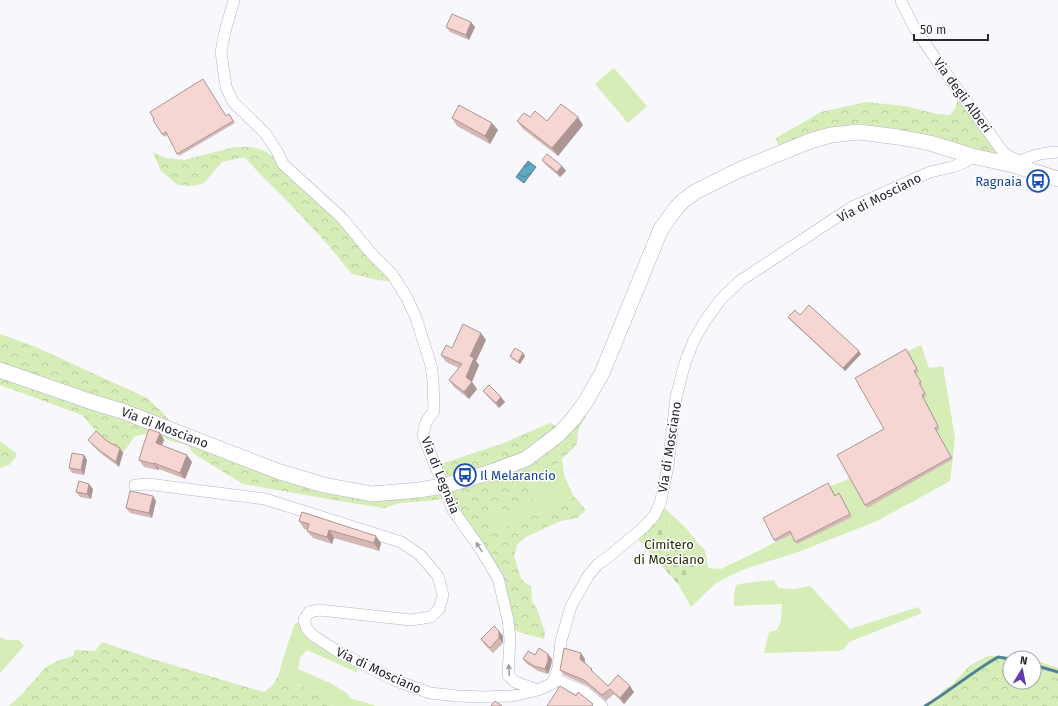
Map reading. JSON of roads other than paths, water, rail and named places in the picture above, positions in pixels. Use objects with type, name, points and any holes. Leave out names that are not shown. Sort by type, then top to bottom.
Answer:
[{"type":"main road","name":"Via di Mosciano","points":[[0,370],[122,411],[280,472],[324,485],[372,494],[419,490],[443,486],[488,473],[526,459],[559,434],[574,419],[602,373],[661,229],[684,200],[695,192],[739,170],[810,141],[831,135],[859,132],[898,136],[930,143],[972,156],[1017,163],[1058,179]]},
{"type":"street","name":"Via di Legnaia","points":[[234,0],[225,31],[221,52],[226,87],[233,102],[265,133],[277,151],[283,164],[342,218],[371,253],[392,274],[407,298],[416,318],[431,365],[433,380],[434,411],[426,422],[423,435],[453,510],[479,547],[498,578],[508,620],[510,638],[508,675],[514,682],[538,690]]},
{"type":"street","name":"Via degli Alberi","points":[[901,1],[914,27],[942,68],[1003,152],[1017,163]]},
{"type":"street","points":[[1017,163],[1028,157],[1043,152],[1058,152]]},
{"type":"street","name":"Via di Mosciano","points":[[135,485],[148,484],[265,499],[401,542],[420,555],[438,576],[443,595],[439,609],[431,617],[412,620],[319,610],[309,612],[304,620],[307,629],[314,636],[337,651],[394,680],[430,693],[458,696],[482,702],[538,690],[555,679],[558,668],[560,641],[571,606],[588,576],[599,563],[643,528],[654,516],[660,504],[668,466],[676,397],[685,363],[694,340],[705,320],[721,299],[740,281],[852,207],[930,172],[952,167],[965,162],[972,156]]},
{"type":"street","points":[[555,679],[585,692],[602,706]]},
{"type":"water","points":[[528,161],[536,167],[524,183],[516,177]]},
{"type":"waterway","points":[[925,706],[998,657],[1002,658]]},
{"type":"waterway","points":[[1042,667],[1058,672]]},
{"type":"place","name":"Ragnaia","points":[[1038,181]]},
{"type":"place","name":"Il Melarancio","points":[[465,475]]},
{"type":"park label","name":"Cimitero di Mosciano","points":[[669,552]]}]
